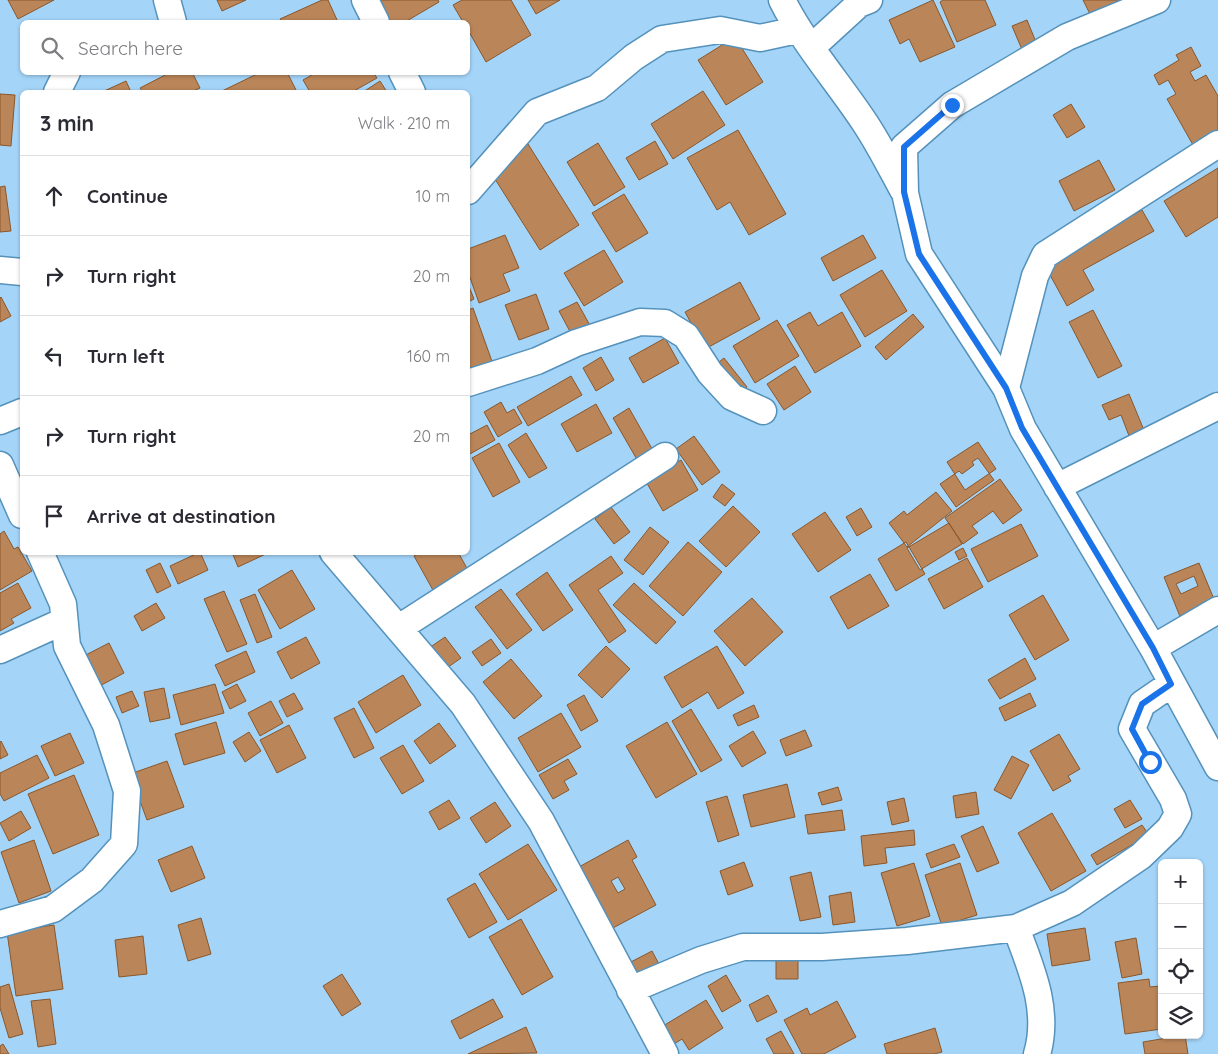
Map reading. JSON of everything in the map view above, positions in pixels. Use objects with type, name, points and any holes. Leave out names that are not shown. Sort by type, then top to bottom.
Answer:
[{"type":"street","points":[[167,0],[172,20]]},
{"type":"street","points":[[365,0],[375,20]]},
{"type":"street","points":[[782,0],[804,38],[866,125],[904,192]]},
{"type":"street","points":[[470,189],[537,112],[597,88],[634,57],[662,39],[720,30],[760,38],[804,38],[859,4],[869,0]]},
{"type":"street","points":[[1157,0],[1067,37],[952,105],[904,147],[904,192],[919,254],[1006,388],[1022,428],[1153,648],[1218,768]]},
{"type":"street","points":[[58,90],[66,75]]},
{"type":"street","points":[[404,75],[411,90]]},
{"type":"street","points":[[1006,388],[1028,301],[1045,255],[1218,144]]},
{"type":"street","points":[[0,270],[20,272]]},
{"type":"street","points":[[470,382],[537,361],[576,343],[640,322],[665,323],[686,336],[710,373],[732,397],[763,411]]},
{"type":"street","points":[[1057,487],[1218,406]]},
{"type":"street","points":[[0,421],[20,413]]},
{"type":"street","points":[[399,628],[665,456]]},
{"type":"street","points":[[0,465],[20,510]]},
{"type":"street","points":[[0,924],[53,909],[92,880],[124,844],[127,791],[106,725],[67,646],[63,604],[41,555]]},
{"type":"street","points":[[335,555],[463,704],[541,821],[665,1054]]},
{"type":"street","points":[[1153,648],[1218,610]]},
{"type":"street","points":[[0,650],[64,621]]},
{"type":"street","points":[[630,990],[701,960],[743,947],[822,947],[907,941],[1016,928],[1072,903],[1141,856],[1170,828],[1178,814],[1173,798],[1132,729],[1142,704],[1171,684]]},
{"type":"street","points":[[1016,928],[1040,994],[1040,1043],[1037,1054]]},
{"type":"building","points":[[8,0],[54,0],[18,19]]},
{"type":"building","points":[[217,0],[246,0],[222,11]]},
{"type":"building","points":[[322,0],[328,0],[337,20],[281,20]]},
{"type":"building","points":[[374,0],[438,0],[439,2],[408,20],[387,20]]},
{"type":"building","points":[[462,0],[511,0],[531,35],[486,62],[470,34],[470,20],[462,20],[453,5]]},
{"type":"building","points":[[528,0],[560,0],[536,14]]},
{"type":"building","points":[[933,0],[955,47],[920,62],[909,39],[900,44],[889,20]]},
{"type":"building","points":[[943,0],[985,0],[996,25],[957,42],[940,2]]},
{"type":"building","points":[[1083,0],[1126,0],[1094,22]]},
{"type":"building","points":[[1027,20],[1038,47],[1023,52],[1012,26]]},
{"type":"building","points":[[735,37],[763,82],[726,105],[698,60]]},
{"type":"building","points":[[1191,47],[1201,66],[1190,72],[1195,81],[1206,75],[1218,96],[1218,131],[1193,145],[1167,99],[1176,94],[1168,80],[1159,85],[1154,75],[1179,60],[1176,55]]},
{"type":"building","points":[[165,75],[194,75],[200,88],[196,90],[142,90],[140,88]]},
{"type":"building","points":[[255,75],[288,75],[296,90],[224,90]]},
{"type":"building","points":[[312,75],[375,75],[377,78],[356,90],[309,90],[303,80]]},
{"type":"building","points":[[126,81],[130,90],[106,90]]},
{"type":"building","points":[[380,81],[386,90],[366,90]]},
{"type":"building","points":[[703,91],[725,125],[673,159],[651,124]]},
{"type":"building","points":[[0,94],[15,95],[11,146],[0,145]]},
{"type":"building","points":[[1071,104],[1085,127],[1067,138],[1053,115]]},
{"type":"building","points":[[738,130],[786,214],[749,235],[730,202],[717,210],[687,158]]},
{"type":"building","points":[[655,141],[668,164],[639,180],[626,158]]},
{"type":"building","points":[[598,143],[625,187],[594,206],[567,162]]},
{"type":"building","points":[[528,144],[579,225],[540,250],[488,168]]},
{"type":"building","points":[[1099,160],[1115,190],[1074,211],[1059,181]]},
{"type":"building","points":[[1218,168],[1218,217],[1186,237],[1164,201]]},
{"type":"building","points":[[5,186],[11,231],[0,232],[0,187]]},
{"type":"building","points":[[624,194],[648,233],[616,252],[592,213]]},
{"type":"building","points":[[1142,210],[1154,231],[1083,270],[1094,290],[1067,306],[1044,264]]},
{"type":"building","points":[[505,235],[519,268],[503,274],[510,291],[479,303],[470,278],[470,248]]},
{"type":"building","points":[[863,235],[876,258],[833,281],[821,258]]},
{"type":"building","points":[[604,250],[623,282],[584,306],[564,273]]},
{"type":"building","points":[[882,270],[907,311],[865,337],[840,295]]},
{"type":"building","points":[[740,282],[760,319],[705,349],[685,312]]},
{"type":"building","points":[[470,289],[474,299],[470,301]]},
{"type":"building","points":[[536,294],[549,329],[519,340],[505,305]]},
{"type":"building","points":[[0,298],[11,316],[0,322]]},
{"type":"building","points":[[577,302],[592,329],[574,339],[559,311]]},
{"type":"building","points":[[473,308],[494,367],[470,375],[470,309]]},
{"type":"building","points":[[1093,310],[1122,366],[1098,378],[1069,322]]},
{"type":"building","points":[[810,312],[818,326],[842,312],[861,346],[815,373],[787,325]]},
{"type":"building","points":[[913,314],[924,327],[886,360],[875,347]]},
{"type":"building","points":[[777,320],[799,356],[755,383],[733,346]]},
{"type":"building","points":[[665,338],[679,363],[643,383],[629,358]]},
{"type":"building","points":[[601,357],[614,380],[596,391],[583,368]]},
{"type":"building","points":[[724,358],[747,387],[732,399],[709,370]]},
{"type":"building","points":[[795,366],[811,392],[784,410],[767,384]]},
{"type":"building","points":[[571,376],[582,395],[528,426],[517,407]]},
{"type":"building","points":[[1129,394],[1146,435],[1131,441],[1121,415],[1109,420],[1102,405]]},
{"type":"building","points":[[501,402],[507,413],[514,409],[522,423],[498,437],[484,412]]},
{"type":"building","points":[[596,404],[612,433],[577,452],[561,424]]},
{"type":"building","points":[[629,408],[655,454],[639,463],[613,418]]},
{"type":"building","points":[[487,425],[495,440],[470,454],[470,434]]},
{"type":"building","points":[[526,433],[547,468],[529,478],[508,445]]},
{"type":"building","points":[[694,436],[720,472],[702,485],[676,449]]},
{"type":"building","points":[[978,442],[996,469],[965,490],[947,462]]},
{"type":"building","points":[[499,443],[520,482],[493,497],[472,458]]},
{"type":"building","points":[[978,458],[994,480],[956,507],[940,484],[959,471],[962,474],[974,465],[972,462]]},
{"type":"building","points":[[681,460],[698,490],[663,511],[645,480]]},
{"type":"building","points":[[1000,479],[1022,510],[1003,524],[993,511],[972,526],[978,533],[963,544],[945,518]]},
{"type":"building","points":[[722,484],[735,494],[725,506],[713,497]]},
{"type":"building","points":[[936,492],[952,511],[907,547],[889,523],[904,511],[907,515]]},
{"type":"building","points":[[733,506],[760,532],[726,567],[699,541]]},
{"type":"building","points":[[611,507],[630,532],[614,544],[595,519]]},
{"type":"building","points":[[861,508],[872,527],[857,536],[846,517]]},
{"type":"building","points":[[825,512],[851,550],[818,572],[792,534]]},
{"type":"building","points":[[949,523],[962,544],[920,570],[907,548]]},
{"type":"building","points":[[1021,524],[1038,556],[988,582],[971,549]]},
{"type":"building","points":[[650,527],[669,542],[643,575],[624,560]]},
{"type":"building","points":[[4,531],[14,549],[18,547],[20,555],[23,555],[32,571],[0,590],[0,534]]},
{"type":"building","points":[[688,542],[722,572],[683,616],[649,586]]},
{"type":"building","points":[[906,542],[925,574],[896,591],[878,559]]},
{"type":"building","points":[[963,548],[967,556],[959,560],[955,552]]},
{"type":"building","points":[[194,555],[201,555],[208,570],[178,584],[170,566]]},
{"type":"building","points":[[233,555],[264,555],[238,567]]},
{"type":"building","points":[[460,555],[469,572],[434,592],[414,556]]},
{"type":"building","points":[[611,556],[623,573],[598,590],[626,631],[609,643],[569,585]]},
{"type":"building","points":[[967,558],[983,587],[944,609],[928,579]]},
{"type":"building","points":[[160,563],[171,586],[157,593],[146,570]]},
{"type":"building","points":[[1199,563],[1216,604],[1181,619],[1164,577]],"holes":[[[1194,576],[1198,586],[1181,594],[1176,584]]]},
{"type":"building","points":[[292,570],[315,609],[280,629],[258,590]]},
{"type":"building","points":[[547,572],[573,610],[543,631],[516,594]]},
{"type":"building","points":[[870,574],[889,606],[848,629],[830,597]]},
{"type":"building","points":[[18,583],[31,608],[11,619],[14,623],[0,631],[0,593]]},
{"type":"building","points":[[634,583],[676,622],[656,644],[613,605]]},
{"type":"building","points":[[501,589],[532,630],[507,649],[475,607]]},
{"type":"building","points":[[224,591],[247,644],[227,652],[204,599]]},
{"type":"building","points":[[255,594],[272,637],[257,643],[240,600]]},
{"type":"building","points":[[1043,595],[1069,640],[1035,660],[1009,615]]},
{"type":"building","points":[[752,598],[783,632],[745,666],[714,631]]},
{"type":"building","points":[[156,603],[165,618],[142,631],[134,616]]},
{"type":"building","points":[[306,637],[320,663],[291,679],[277,652]]},
{"type":"building","points":[[445,637],[461,658],[444,670],[429,648]]},
{"type":"building","points":[[491,639],[501,653],[482,666],[472,652]]},
{"type":"building","points":[[109,643],[124,673],[94,689],[78,659]]},
{"type":"building","points":[[606,646],[630,669],[602,698],[578,675]]},
{"type":"building","points":[[717,646],[744,693],[718,709],[708,692],[682,708],[664,677]]},
{"type":"building","points":[[246,651],[255,672],[225,686],[215,665]]},
{"type":"building","points":[[1025,658],[1036,679],[1000,699],[988,680]]},
{"type":"building","points":[[511,659],[542,696],[514,719],[483,682]]},
{"type":"building","points":[[403,675],[421,705],[376,733],[358,702]]},
{"type":"building","points":[[215,684],[224,713],[181,725],[173,695]]},
{"type":"building","points":[[237,684],[246,701],[230,709],[222,692]]},
{"type":"building","points":[[164,688],[170,718],[150,722],[144,692]]},
{"type":"building","points":[[132,691],[139,706],[122,713],[116,697]]},
{"type":"building","points":[[294,693],[303,709],[287,717],[279,701]]},
{"type":"building","points":[[1030,693],[1036,706],[1005,721],[999,708]]},
{"type":"building","points":[[584,695],[598,721],[581,731],[567,705]]},
{"type":"building","points":[[271,701],[283,723],[260,736],[248,713]]},
{"type":"building","points":[[754,705],[759,717],[738,726],[733,715]]},
{"type":"building","points":[[354,708],[374,748],[354,758],[334,718]]},
{"type":"building","points":[[691,709],[722,760],[701,772],[672,721]]},
{"type":"building","points":[[561,713],[581,747],[538,772],[518,738]]},
{"type":"building","points":[[216,722],[225,753],[184,765],[175,734]]},
{"type":"building","points":[[667,722],[697,774],[656,798],[626,746]]},
{"type":"building","points":[[439,723],[456,746],[430,764],[414,741]]},
{"type":"building","points":[[289,725],[306,758],[277,773],[260,740]]},
{"type":"building","points":[[805,730],[812,746],[786,756],[780,740]]},
{"type":"building","points":[[753,731],[766,753],[742,767],[729,746]]},
{"type":"building","points":[[249,732],[261,751],[245,762],[233,742]]},
{"type":"building","points":[[70,733],[84,763],[55,776],[41,746]]},
{"type":"building","points":[[1059,734],[1080,769],[1068,776],[1071,781],[1053,791],[1030,751]]},
{"type":"building","points":[[0,742],[8,755],[0,759]]},
{"type":"building","points":[[403,745],[424,781],[402,794],[380,758]]},
{"type":"building","points":[[37,755],[49,778],[4,801],[0,794],[0,773]]},
{"type":"building","points":[[1012,756],[1029,765],[1011,799],[994,790]]},
{"type":"building","points":[[568,759],[577,774],[564,781],[569,790],[553,799],[539,775]]},
{"type":"building","points":[[167,761],[184,807],[147,820],[130,774]]},
{"type":"building","points":[[74,775],[99,835],[53,854],[28,794]]},
{"type":"building","points":[[787,784],[795,817],[751,827],[743,795]]},
{"type":"building","points":[[838,787],[842,800],[822,805],[818,793]]},
{"type":"building","points":[[976,792],[979,814],[956,818],[953,796]]},
{"type":"building","points":[[727,796],[739,835],[718,842],[706,802]]},
{"type":"building","points":[[904,798],[909,821],[892,825],[887,802]]},
{"type":"building","points":[[449,800],[460,818],[439,830],[429,812]]},
{"type":"building","points":[[1130,800],[1142,819],[1125,828],[1114,809]]},
{"type":"building","points":[[495,802],[511,826],[486,843],[470,818]]},
{"type":"building","points":[[842,810],[845,830],[808,834],[805,815]]},
{"type":"building","points":[[21,811],[31,828],[9,841],[0,823]]},
{"type":"building","points":[[1052,813],[1086,871],[1051,891],[1018,833]]},
{"type":"building","points":[[1142,825],[1149,835],[1097,865],[1091,855]]},
{"type":"building","points":[[983,826],[999,863],[977,872],[961,836]]},
{"type":"building","points":[[914,830],[915,845],[885,848],[887,863],[864,866],[861,836]]},
{"type":"building","points":[[34,840],[51,891],[19,903],[1,852]]},
{"type":"building","points":[[628,840],[637,857],[632,860],[656,905],[611,929],[577,868]],"holes":[[[618,877],[625,889],[618,893],[611,881]]]},
{"type":"building","points":[[528,844],[557,890],[508,920],[479,874]]},
{"type":"building","points":[[954,844],[960,857],[931,868],[926,854]]},
{"type":"building","points":[[192,846],[205,878],[171,892],[158,860]]},
{"type":"building","points":[[744,862],[753,886],[728,895],[720,871]]},
{"type":"building","points":[[914,863],[930,916],[897,926],[881,873]]},
{"type":"building","points":[[960,863],[977,915],[942,926],[925,875]]},
{"type":"building","points":[[811,872],[821,917],[800,921],[790,877]]},
{"type":"building","points":[[475,883],[497,922],[469,938],[447,899]]},
{"type":"building","points":[[851,892],[855,922],[833,925],[829,896]]},
{"type":"building","points":[[201,918],[211,954],[188,961],[178,925]]},
{"type":"building","points":[[521,919],[553,977],[522,995],[489,937]]},
{"type":"building","points":[[54,925],[63,989],[16,996],[7,932]]},
{"type":"building","points":[[1085,928],[1090,960],[1052,966],[1047,934]]},
{"type":"building","points":[[143,936],[147,974],[119,977],[115,940]]},
{"type":"building","points":[[1136,938],[1142,974],[1122,978],[1115,942]]},
{"type":"building","points":[[652,951],[660,966],[634,979],[627,964]]},
{"type":"building","points":[[776,959],[798,959],[798,979],[776,979]]},
{"type":"building","points":[[342,974],[361,1004],[342,1016],[323,986]]},
{"type":"building","points":[[726,975],[741,1001],[722,1012],[708,986]]},
{"type":"building","points":[[1149,979],[1150,987],[1158,986],[1158,1030],[1125,1034],[1118,983]]},
{"type":"building","points":[[9,984],[23,1034],[9,1038],[0,1008],[0,987]]},
{"type":"building","points":[[768,995],[777,1012],[757,1022],[749,1005]]},
{"type":"building","points":[[50,999],[56,1044],[38,1047],[31,1001]]},
{"type":"building","points":[[493,999],[503,1017],[460,1039],[451,1021]]},
{"type":"building","points":[[706,1000],[723,1028],[689,1050],[682,1039],[674,1044],[663,1026]]},
{"type":"building","points":[[837,1001],[856,1037],[824,1054],[802,1054],[784,1020],[807,1008],[810,1015]]},
{"type":"building","points":[[526,1027],[537,1053],[468,1054]]},
{"type":"building","points":[[935,1028],[942,1052],[934,1054],[887,1054],[884,1044]]},
{"type":"building","points":[[781,1031],[794,1054],[774,1054],[766,1039]]},
{"type":"building","points":[[1161,1039],[1186,1039],[1188,1054],[1145,1054],[1143,1042]]},
{"type":"building","points":[[3,1044],[9,1054],[0,1054],[0,1046]]},
{"type":"route","points":[[952,105],[904,147],[904,192],[919,254],[1006,388],[1022,428],[1153,648],[1171,684],[1142,704],[1132,729],[1150,762]]}]
